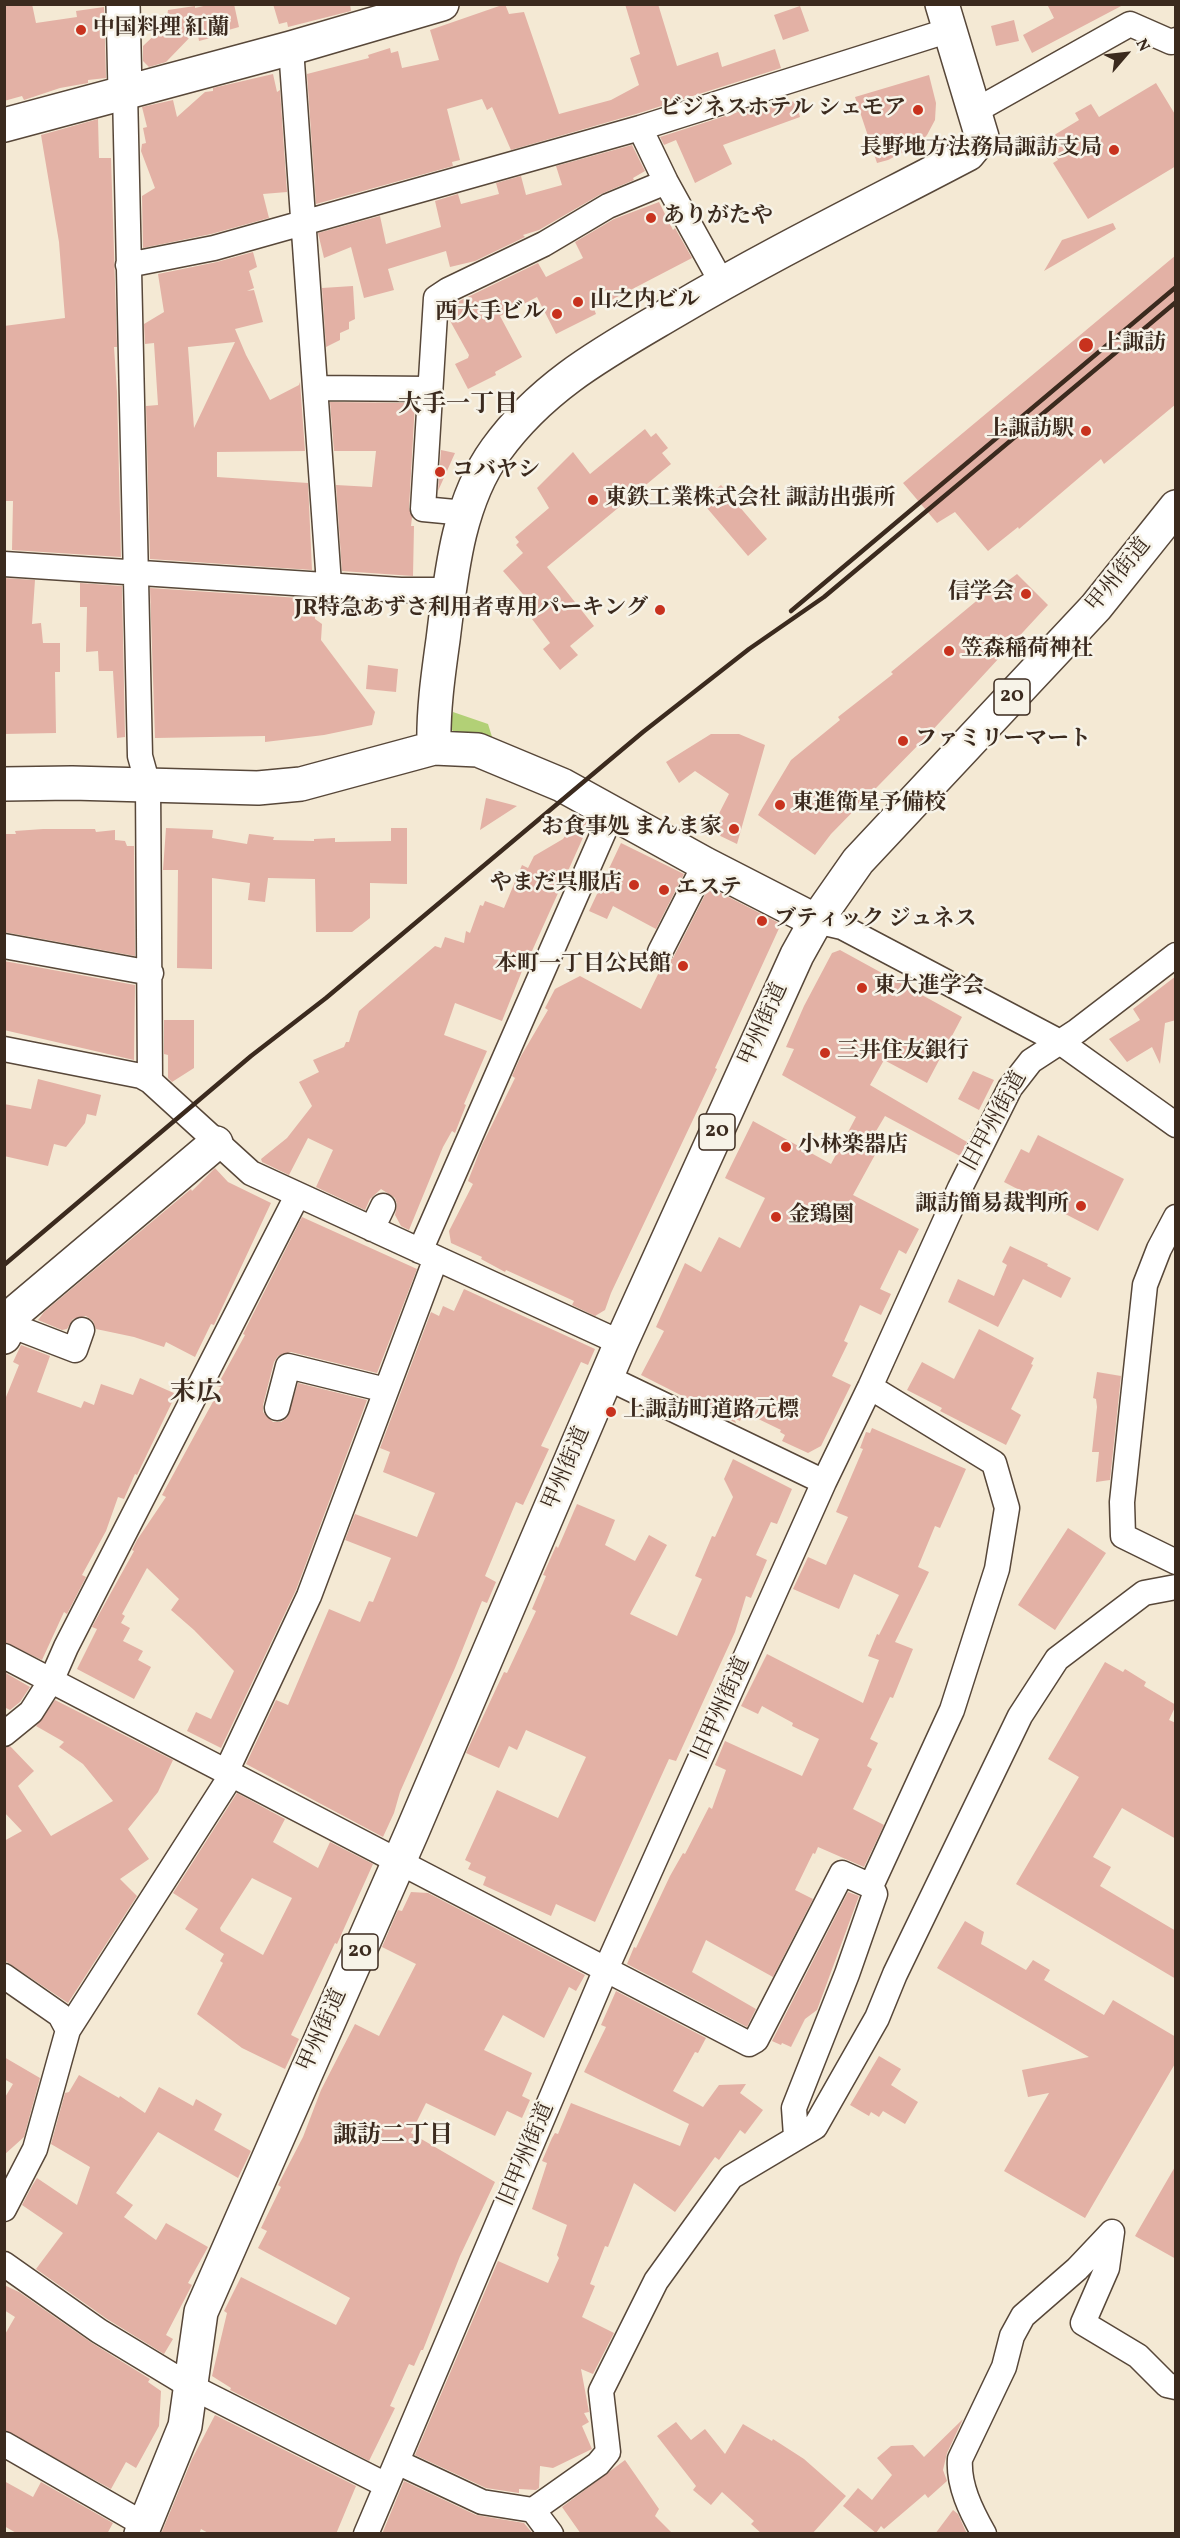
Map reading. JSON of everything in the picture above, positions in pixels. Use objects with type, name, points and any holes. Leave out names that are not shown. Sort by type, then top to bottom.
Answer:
[{"type":"main road","points":[[123,4],[125,92]]},
{"type":"main road","points":[[4,125],[291,48],[442,4]]},
{"type":"main road","points":[[434,748],[433,715],[449,590],[465,513],[471,496],[495,451],[539,400],[582,366],[722,283],[968,154],[982,137],[946,17]]},
{"type":"main road","name":"甲州街道","points":[[143,2529],[185,2426],[201,2312],[608,1378],[621,1343],[797,955],[816,921],[858,861],[1096,607],[1176,507]]},
{"type":"main road","points":[[4,784],[72,783],[258,788],[301,784],[434,748],[478,750],[562,785],[705,864],[816,921]]},
{"type":"main road","points":[[7,1331],[18,1310],[216,1143]]},
{"type":"street","points":[[128,265],[214,248],[640,128],[946,17]]},
{"type":"street","points":[[975,111],[1130,24],[1171,42],[1176,40]]},
{"type":"street","points":[[291,48],[329,584]]},
{"type":"street","points":[[125,92],[140,756],[148,785],[150,1081]]},
{"type":"street","points":[[640,128],[666,182],[722,283]]},
{"type":"street","points":[[465,513],[423,508],[436,298],[544,244],[608,206],[666,182]]},
{"type":"street","points":[[316,388],[430,389]]},
{"type":"street","points":[[4,564],[401,590],[449,590]]},
{"type":"street","points":[[4,2209],[35,2149],[68,2030],[227,1782],[227,1770],[309,1596],[386,1390],[428,1255],[612,813]]},
{"type":"street","points":[[660,951],[705,864]]},
{"type":"street","points":[[816,921],[842,927],[1059,1042],[1176,1125]]},
{"type":"street","points":[[4,946],[151,973]]},
{"type":"street","name":"旧甲州街道","points":[[366,2534],[606,1969],[824,1482],[870,1388],[960,1188],[1010,1088],[1031,1061],[1077,1031],[1176,955]]},
{"type":"street","points":[[4,1049],[141,1076],[150,1081],[251,1173],[621,1343]]},
{"type":"street","points":[[4,1734],[31,1712],[52,1679],[297,1196]]},
{"type":"street","points":[[372,1230],[383,1206]]},
{"type":"street","points":[[1176,1217],[1159,1249],[1145,1286],[1122,1502],[1124,1536],[1176,1562]]},
{"type":"street","points":[[7,1331],[75,1350],[82,1330]]},
{"type":"street","points":[[276,1408],[288,1366],[386,1390]]},
{"type":"street","points":[[608,1378],[824,1482]]},
{"type":"street","points":[[796,2136],[794,2108],[847,1974],[874,1894],[871,1886],[952,1710],[997,1569],[1007,1508],[994,1463],[870,1388]]},
{"type":"street","points":[[397,2462],[482,2502],[533,2510],[598,2464],[608,2452],[601,2391],[656,2280],[731,2177],[796,2136],[815,2127],[877,2018],[895,1974],[1020,1716],[1057,1659],[1144,1593],[1176,1587]]},
{"type":"street","points":[[4,1656],[227,1770],[749,2044],[756,2040],[842,1873],[871,1886]]},
{"type":"street","points":[[4,1976],[60,2015],[68,2030]]},
{"type":"street","points":[[984,2534],[958,2476],[960,2459],[1004,2367],[1012,2336],[1023,2316],[1077,2269],[1112,2232],[1107,2268],[1083,2323],[1138,2356],[1167,2385],[1176,2387]]},
{"type":"street","points":[[4,2264],[99,2331],[190,2386],[386,2485]]},
{"type":"street","points":[[4,2444],[143,2529]]},
{"type":"street","points":[[533,2510],[551,2534]]},
{"type":"green space","points":[[453,712],[488,724],[493,740],[458,738],[450,727]]},
{"type":"building","points":[[4,4],[32,4],[36,23],[77,17],[76,11],[104,7],[106,78],[88,80],[88,83],[60,88],[24,100],[22,96],[4,101]]},
{"type":"building","points":[[212,4],[234,4],[239,27],[225,31],[226,34],[199,41],[197,30],[166,62],[149,67],[143,61],[143,46],[166,24],[168,10]]},
{"type":"building","points":[[273,4],[350,4],[351,11],[288,27],[287,22],[279,24]]},
{"type":"building","points":[[505,4],[509,14],[524,12],[559,114],[611,100],[639,85],[630,58],[640,54],[625,4],[658,4],[677,66],[718,52],[722,67],[775,49],[781,68],[636,114],[511,150],[492,107],[487,110],[482,99],[447,109],[460,160],[452,162],[453,166],[316,204],[307,74],[369,58],[368,55],[390,48],[391,53],[398,51],[402,68],[439,60],[430,30]]},
{"type":"building","points":[[1047,4],[1125,4],[1032,53],[1023,35],[1054,18]]},
{"type":"building","points":[[800,6],[809,31],[783,40],[774,15]]},
{"type":"building","points":[[1014,20],[1019,41],[996,46],[991,26]]},
{"type":"building","points":[[273,74],[277,92],[280,90],[287,192],[263,194],[269,218],[211,234],[143,248],[142,196],[155,188],[141,151],[142,144],[146,143],[143,128],[147,127],[142,107],[173,100],[177,117],[205,92],[213,91],[213,88]]},
{"type":"building","points":[[929,75],[936,103],[935,120],[927,135],[918,145],[877,163],[855,97]]},
{"type":"building","name":"長野地方法務局諏訪支局","points":[[1156,83],[1176,116],[1176,166],[1088,219],[1053,163],[1058,160],[1046,140],[1079,120],[1075,113],[1091,104],[1099,117]]},
{"type":"building","points":[[795,101],[800,117],[723,145],[732,164],[695,183],[676,140],[664,145],[660,137],[750,108],[751,112]]},
{"type":"building","points":[[98,119],[99,158],[111,158],[121,557],[12,550],[13,501],[4,501],[4,326],[65,318],[59,242],[41,135]]},
{"type":"building","points":[[632,145],[645,171],[633,178],[634,180],[601,194],[539,230],[523,235],[525,237],[475,261],[450,267],[446,251],[388,269],[394,290],[364,298],[351,247],[324,258],[318,233],[380,216],[386,244],[441,227],[435,201],[458,194],[461,204],[499,194],[496,183],[521,176],[526,195],[562,185],[556,166]]},
{"type":"building","points":[[659,202],[673,230],[675,228],[692,258],[594,309],[596,314],[556,334],[537,297],[500,316],[522,357],[495,372],[496,375],[468,389],[455,364],[468,358],[469,355],[449,319],[451,305],[538,263],[546,277],[583,258],[575,242],[614,219]]},
{"type":"building","points":[[1113,223],[1116,229],[1044,271],[1062,240]]},
{"type":"building","points":[[253,252],[257,267],[249,271],[254,288],[247,291],[254,290],[263,322],[235,329],[270,400],[299,385],[300,382],[305,451],[217,452],[217,477],[308,483],[312,570],[150,559],[146,406],[158,405],[154,343],[145,344],[144,324],[164,312],[158,274]],"holes":[[[235,342],[194,428],[188,347]]]},
{"type":"building","points":[[1176,255],[1176,404],[1104,464],[1101,459],[1019,529],[1018,527],[988,551],[955,512],[937,523],[903,483]]},
{"type":"building","points":[[353,286],[355,319],[349,322],[349,329],[340,333],[340,340],[326,347],[322,288]]},
{"type":"building","points":[[330,402],[415,403],[409,508],[412,517],[411,526],[414,526],[413,576],[342,571],[336,485],[372,487],[376,451],[334,451]]},
{"type":"building","points":[[645,429],[651,437],[656,433],[668,448],[662,453],[671,464],[547,567],[594,626],[570,646],[578,655],[560,670],[543,649],[550,643],[532,619],[540,614],[503,571],[523,553],[516,545],[519,542],[515,537],[549,508],[537,488],[573,452],[590,474]]},
{"type":"building","points":[[441,450],[455,453],[438,491]]},
{"type":"building","points":[[721,485],[767,539],[748,556],[701,501]]},
{"type":"building","points":[[1017,574],[1048,605],[928,735],[831,834],[815,855],[758,815],[791,760],[840,720],[838,717],[893,674],[891,672],[998,583],[1001,586]]},
{"type":"building","points":[[4,578],[35,580],[32,624],[41,623],[43,643],[60,643],[60,672],[55,672],[56,733],[4,734]]},
{"type":"building","points":[[80,583],[122,586],[125,737],[117,738],[113,671],[99,671],[98,651],[86,652],[87,607],[80,607]]},
{"type":"building","points":[[150,588],[314,599],[315,619],[322,624],[321,640],[375,712],[372,725],[324,735],[265,742],[265,736],[155,738]]},
{"type":"building","points":[[368,665],[398,669],[396,692],[366,689]]},
{"type":"building","points":[[711,734],[739,734],[765,745],[737,844],[710,831],[729,794],[695,771],[679,783],[666,762]]},
{"type":"building","points":[[486,798],[517,806],[480,830]]},
{"type":"building","points":[[579,816],[590,822],[532,951],[530,951],[502,1021],[455,1003],[444,1035],[487,1051],[464,1104],[466,1105],[455,1133],[452,1131],[443,1147],[409,1230],[401,1226],[395,1215],[397,1205],[395,1198],[381,1189],[370,1199],[365,1210],[316,1187],[333,1150],[308,1138],[289,1175],[262,1162],[261,1159],[287,1138],[312,1106],[299,1082],[319,1072],[313,1060],[344,1047],[346,1042],[349,1042],[359,1011],[435,946],[441,948],[445,937],[464,943],[466,931],[470,933],[480,905],[483,906],[485,901],[504,908],[522,865],[528,868],[534,856],[563,839]]},
{"type":"building","points":[[166,828],[213,830],[212,838],[247,844],[249,834],[274,837],[273,840],[314,841],[314,839],[335,838],[335,842],[391,841],[391,828],[407,828],[407,884],[370,883],[370,918],[352,932],[316,932],[315,879],[268,878],[265,902],[248,900],[250,883],[212,878],[212,969],[177,968],[178,870],[163,870]]},
{"type":"building","points":[[43,829],[95,829],[96,832],[115,830],[115,840],[125,841],[127,846],[134,846],[135,956],[4,932],[4,834]]},
{"type":"building","points":[[621,843],[684,874],[656,929],[613,906],[607,919],[589,911]]},
{"type":"building","points":[[709,887],[781,924],[715,1068],[717,1069],[605,1310],[595,1316],[572,1305],[574,1301],[506,1270],[505,1272],[481,1259],[482,1257],[451,1243],[449,1231],[473,1184],[468,1181],[482,1145],[515,1078],[512,1076],[548,1010],[545,1008],[555,989],[580,976],[641,1009],[662,966],[673,958]]},
{"type":"building","points":[[840,950],[962,1017],[927,1083],[884,1060],[870,1085],[967,1142],[960,1156],[885,1116],[866,1148],[876,1153],[853,1195],[919,1229],[906,1254],[899,1250],[880,1289],[891,1294],[881,1315],[860,1305],[844,1341],[848,1343],[832,1376],[851,1385],[821,1446],[808,1453],[782,1441],[785,1435],[780,1432],[781,1430],[744,1412],[740,1421],[734,1418],[736,1423],[641,1375],[664,1331],[656,1327],[685,1263],[701,1272],[719,1237],[740,1248],[765,1198],[725,1178],[753,1121],[831,1164],[856,1117],[782,1075],[794,1049],[786,1047],[804,1006],[832,953]]},
{"type":"building","points":[[4,961],[135,985],[134,1060],[4,1030]]},
{"type":"building","points":[[1176,976],[1176,1020],[1165,1023],[1160,1064],[1152,1047],[1127,1062],[1109,1039],[1140,1020],[1133,1009]]},
{"type":"building","points":[[164,1020],[194,1020],[194,1068],[172,1082],[168,1078],[168,1055],[164,1054]]},
{"type":"building","points":[[973,1071],[994,1080],[979,1110],[958,1099]]},
{"type":"building","points":[[38,1079],[101,1095],[96,1116],[87,1114],[85,1123],[66,1147],[54,1144],[48,1166],[4,1156],[4,1104],[31,1109]]},
{"type":"building","name":"諏訪簡易裁判所","points":[[1038,1135],[1124,1179],[1098,1231],[1004,1182],[1021,1149],[1029,1153]]},
{"type":"building","points":[[215,1168],[228,1182],[271,1203],[214,1325],[211,1324],[195,1357],[166,1342],[164,1347],[134,1337],[96,1329],[93,1321],[86,1316],[73,1319],[67,1329],[62,1330],[38,1320],[44,1312],[191,1189],[192,1191]]},
{"type":"building","points":[[302,1217],[417,1269],[377,1373],[291,1352],[278,1356],[274,1362],[263,1405],[263,1412],[273,1422],[281,1422],[287,1418],[298,1383],[367,1400],[296,1590],[221,1748],[187,1731],[196,1712],[211,1719],[234,1671],[171,1610],[179,1599],[147,1568],[122,1614],[125,1616],[121,1623],[130,1628],[123,1641],[143,1651],[138,1660],[151,1667],[134,1699],[77,1669],[97,1629],[92,1627],[134,1551],[132,1550],[137,1540],[166,1497],[162,1495],[221,1387],[217,1386],[245,1335],[243,1334]]},
{"type":"building","points":[[1010,1246],[1071,1278],[1061,1298],[1023,1279],[998,1327],[948,1302],[958,1279],[994,1296],[1007,1265],[1002,1262]]},
{"type":"building","points":[[464,1289],[595,1349],[588,1365],[581,1362],[541,1446],[549,1449],[523,1505],[516,1502],[485,1576],[496,1582],[487,1603],[482,1601],[383,1837],[246,1764],[276,1700],[288,1705],[329,1609],[360,1622],[369,1601],[373,1602],[391,1558],[345,1540],[355,1514],[417,1537],[435,1493],[383,1472],[390,1452],[380,1448],[431,1312],[439,1316],[443,1306],[454,1311]]},
{"type":"building","points":[[979,1329],[1034,1358],[1031,1364],[1033,1365],[1011,1409],[1021,1415],[1006,1445],[940,1411],[942,1408],[907,1390],[922,1362],[954,1379]]},
{"type":"building","points":[[21,1345],[50,1356],[37,1392],[81,1408],[84,1401],[94,1405],[101,1384],[133,1395],[140,1378],[176,1394],[124,1499],[118,1497],[106,1531],[82,1575],[86,1577],[67,1614],[64,1612],[42,1660],[4,1642],[4,1402],[19,1365],[13,1362]]},
{"type":"building","points":[[1097,1372],[1121,1376],[1110,1480],[1096,1482],[1099,1452],[1092,1452],[1097,1407],[1096,1399],[1093,1398]]},
{"type":"building","points":[[872,1428],[966,1469],[940,1528],[935,1526],[918,1567],[929,1572],[895,1642],[913,1649],[893,1698],[890,1697],[870,1739],[878,1743],[867,1766],[872,1769],[853,1809],[884,1825],[864,1867],[818,1847],[815,1854],[813,1853],[795,1890],[813,1899],[773,1977],[706,1940],[692,1972],[756,2009],[747,2027],[627,1964],[670,1876],[683,1853],[685,1854],[709,1807],[712,1809],[726,1770],[715,1765],[725,1741],[802,1776],[819,1739],[792,1726],[793,1723],[762,1706],[758,1714],[741,1706],[767,1654],[863,1703],[879,1660],[868,1656],[877,1634],[879,1635],[899,1595],[854,1574],[839,1609],[793,1589],[808,1557],[826,1565],[848,1517],[836,1512],[863,1449],[860,1448],[866,1432],[870,1433]]},
{"type":"building","points":[[733,1459],[792,1489],[777,1524],[771,1522],[756,1555],[767,1560],[751,1598],[746,1596],[735,1632],[676,1761],[669,1759],[595,1922],[556,1904],[551,1916],[483,1885],[486,1877],[468,1869],[471,1863],[465,1860],[497,1790],[558,1818],[586,1757],[526,1730],[517,1750],[509,1746],[499,1768],[466,1753],[536,1611],[532,1609],[546,1576],[543,1575],[556,1546],[558,1548],[577,1504],[615,1520],[605,1545],[635,1561],[649,1535],[667,1545],[630,1614],[677,1636],[702,1579],[695,1576],[712,1536],[715,1537],[733,1497],[724,1479]]},
{"type":"building","points":[[1068,1528],[1106,1553],[1055,1630],[1018,1605]]},
{"type":"building","points":[[1105,1662],[1123,1672],[1125,1669],[1146,1682],[1144,1686],[1176,1705],[1169,1720],[1176,1723],[1176,1839],[1122,1808],[1093,1857],[1111,1867],[1100,1886],[1176,1931],[1176,1979],[1016,1884],[1079,1777],[1048,1759]]},
{"type":"building","points":[[4,1672],[30,1687],[20,1702],[10,1710],[4,1707]]},
{"type":"building","points":[[55,1700],[173,1760],[158,1792],[128,1829],[149,1859],[120,1879],[137,1896],[68,2003],[4,1960],[4,1841],[22,1831],[4,1812],[4,1748],[10,1746],[34,1771],[18,1786],[51,1836],[113,1801],[83,1764],[59,1747],[64,1742],[36,1726]]},
{"type":"building","points":[[237,1793],[285,1819],[273,1842],[318,1868],[330,1842],[373,1864],[337,1944],[335,1943],[291,2035],[299,2039],[285,2069],[242,2048],[197,2014],[223,1963],[220,1961],[224,1954],[185,1929],[198,1909],[173,1893]],"holes":[[[252,1878],[292,1898],[263,1955],[221,1931],[220,1928]]]},
{"type":"building","points":[[411,1892],[428,1893],[585,1975],[576,1991],[569,1987],[544,2038],[503,2015],[484,2050],[532,2073],[522,2096],[530,2100],[522,2118],[507,2111],[495,2136],[426,2103],[411,2133],[495,2182],[460,2256],[423,2350],[414,2366],[409,2364],[390,2406],[395,2408],[369,2461],[230,2390],[231,2388],[212,2376],[227,2313],[224,2311],[241,2277],[336,2325],[350,2298],[258,2248],[267,2231],[261,2228],[281,2187],[278,2185],[303,2137],[321,2090],[355,2024],[379,2036],[416,1964],[382,1947],[398,1910],[402,1911]]},
{"type":"building","points":[[848,1892],[859,1896],[817,2010],[805,2019],[791,2047],[772,2041]]},
{"type":"building","points":[[965,1921],[984,1932],[981,1944],[1026,1970],[1033,1960],[1050,1970],[1044,1980],[1104,2015],[1113,2000],[1176,2037],[1176,2062],[1085,2218],[1004,2171],[1049,2093],[1028,2097],[1022,2070],[1089,2057],[937,1968]]},
{"type":"building","points":[[616,1991],[706,2038],[698,2053],[695,2052],[673,2091],[703,2107],[719,2085],[746,2084],[740,2093],[763,2110],[745,2134],[740,2130],[719,2160],[715,2157],[675,2212],[634,2183],[590,2284],[595,2286],[582,2317],[614,2333],[593,2374],[581,2369],[589,2412],[584,2413],[589,2422],[582,2426],[592,2449],[553,2468],[540,2466],[539,2488],[536,2490],[519,2489],[519,2493],[486,2488],[415,2455],[498,2261],[548,2283],[559,2258],[557,2255],[567,2225],[532,2209],[547,2163],[542,2161],[552,2138],[555,2133],[558,2134],[571,2103],[680,2146],[689,2124],[584,2072],[606,2027],[601,2025]]},
{"type":"building","points":[[879,2056],[901,2069],[891,2085],[918,2102],[905,2124],[883,2111],[879,2117],[871,2112],[869,2116],[850,2105]]},
{"type":"building","points":[[4,2057],[40,2078],[24,2137],[4,2155],[4,2099],[13,2084],[4,2079]]},
{"type":"building","points":[[79,2075],[119,2098],[120,2096],[145,2113],[159,2087],[193,2106],[196,2099],[222,2114],[214,2130],[251,2151],[238,2178],[158,2132],[116,2193],[133,2205],[124,2217],[156,2240],[166,2223],[208,2247],[188,2283],[192,2285],[166,2335],[173,2339],[164,2354],[107,2319],[36,2269],[63,2233],[22,2205],[32,2186],[37,2178],[77,2205],[90,2167],[51,2144],[65,2093],[69,2092]]},
{"type":"building","points":[[1176,2165],[1176,2259],[1135,2236]]},
{"type":"building","points":[[4,2285],[19,2292],[92,2343],[150,2379],[148,2382],[161,2391],[159,2426],[136,2468],[126,2462],[111,2489],[4,2430],[4,2336],[15,2317],[4,2310]]},
{"type":"building","points":[[215,2415],[356,2486],[336,2534],[210,2534],[201,2529],[199,2534],[161,2534],[192,2459]]},
{"type":"building","points":[[963,2419],[947,2453],[943,2470],[947,2481],[928,2498],[925,2494],[884,2529],[881,2526],[876,2533],[843,2506],[858,2488],[872,2500],[892,2475],[877,2458],[891,2446],[913,2445],[924,2457]]},
{"type":"building","points":[[676,2422],[691,2440],[705,2429],[725,2454],[743,2424],[772,2441],[773,2439],[804,2459],[846,2496],[812,2534],[762,2534],[751,2524],[754,2521],[722,2492],[711,2505],[693,2490],[696,2486],[657,2436]]},
{"type":"building","points":[[625,2460],[659,2509],[655,2516],[673,2534],[581,2534],[562,2507]]},
{"type":"building","points":[[4,2481],[33,2497],[41,2482],[113,2523],[107,2534],[18,2534],[4,2526]]},
{"type":"building","points":[[404,2481],[476,2515],[524,2523],[533,2534],[382,2534]]},
{"type":"building","points":[[953,2510],[958,2514],[967,2534],[935,2534]]},
{"type":"railway","points":[[791,611],[1176,287]]},
{"type":"railway","points":[[4,1265],[251,1056],[326,998],[643,732],[749,649],[824,597],[1176,302]]},
{"type":"place","name":"中国料理 紅蘭","points":[[81,30]]},
{"type":"place","name":"ビジネスホテル シェモア","points":[[918,110]]},
{"type":"place","name":"長野地方法務局諏訪支局","points":[[1114,150]]},
{"type":"place","name":"ありがたや","points":[[651,218]]},
{"type":"place","name":"山之内ビル","points":[[578,302]]},
{"type":"place","name":"西大手ビル","points":[[557,314]]},
{"type":"place","name":"上諏訪","points":[[1086,345]]},
{"type":"place","name":"上諏訪駅","points":[[1086,431]]},
{"type":"place","name":"コバヤシ","points":[[440,472]]},
{"type":"place","name":"東鉄工業株式会社 諏訪出張所","points":[[593,500]]},
{"type":"place","name":"信学会","points":[[1026,594]]},
{"type":"place","name":"JR特急あずさ利用者専用パーキング","points":[[660,610]]},
{"type":"place","name":"笠森稲荷神社","points":[[949,651]]},
{"type":"place","name":"ファミリーマート","points":[[903,741]]},
{"type":"place","name":"東進衛星予備校","points":[[780,805]]},
{"type":"place","name":"お食事処 まんま家","points":[[734,829]]},
{"type":"place","name":"やまだ呉服店","points":[[634,885]]},
{"type":"place","name":"エステ","points":[[664,890]]},
{"type":"place","name":"ブティック ジュネス","points":[[762,921]]},
{"type":"place","name":"本町一丁目公民館","points":[[683,966]]},
{"type":"place","name":"東大進学会","points":[[862,988]]},
{"type":"place","name":"三井住友銀行","points":[[825,1053]]},
{"type":"place","name":"小林楽器店","points":[[786,1147]]},
{"type":"place","name":"諏訪簡易裁判所","points":[[1081,1206]]},
{"type":"place","name":"金鵄園","points":[[776,1217]]},
{"type":"place","name":"上諏訪町道路元標","points":[[611,1412]]},
{"type":"district","name":"大手一丁目","points":[[458,407]]},
{"type":"district","name":"末広","points":[[196,1395]]},
{"type":"district","name":"諏訪二丁目","points":[[393,2138]]}]
